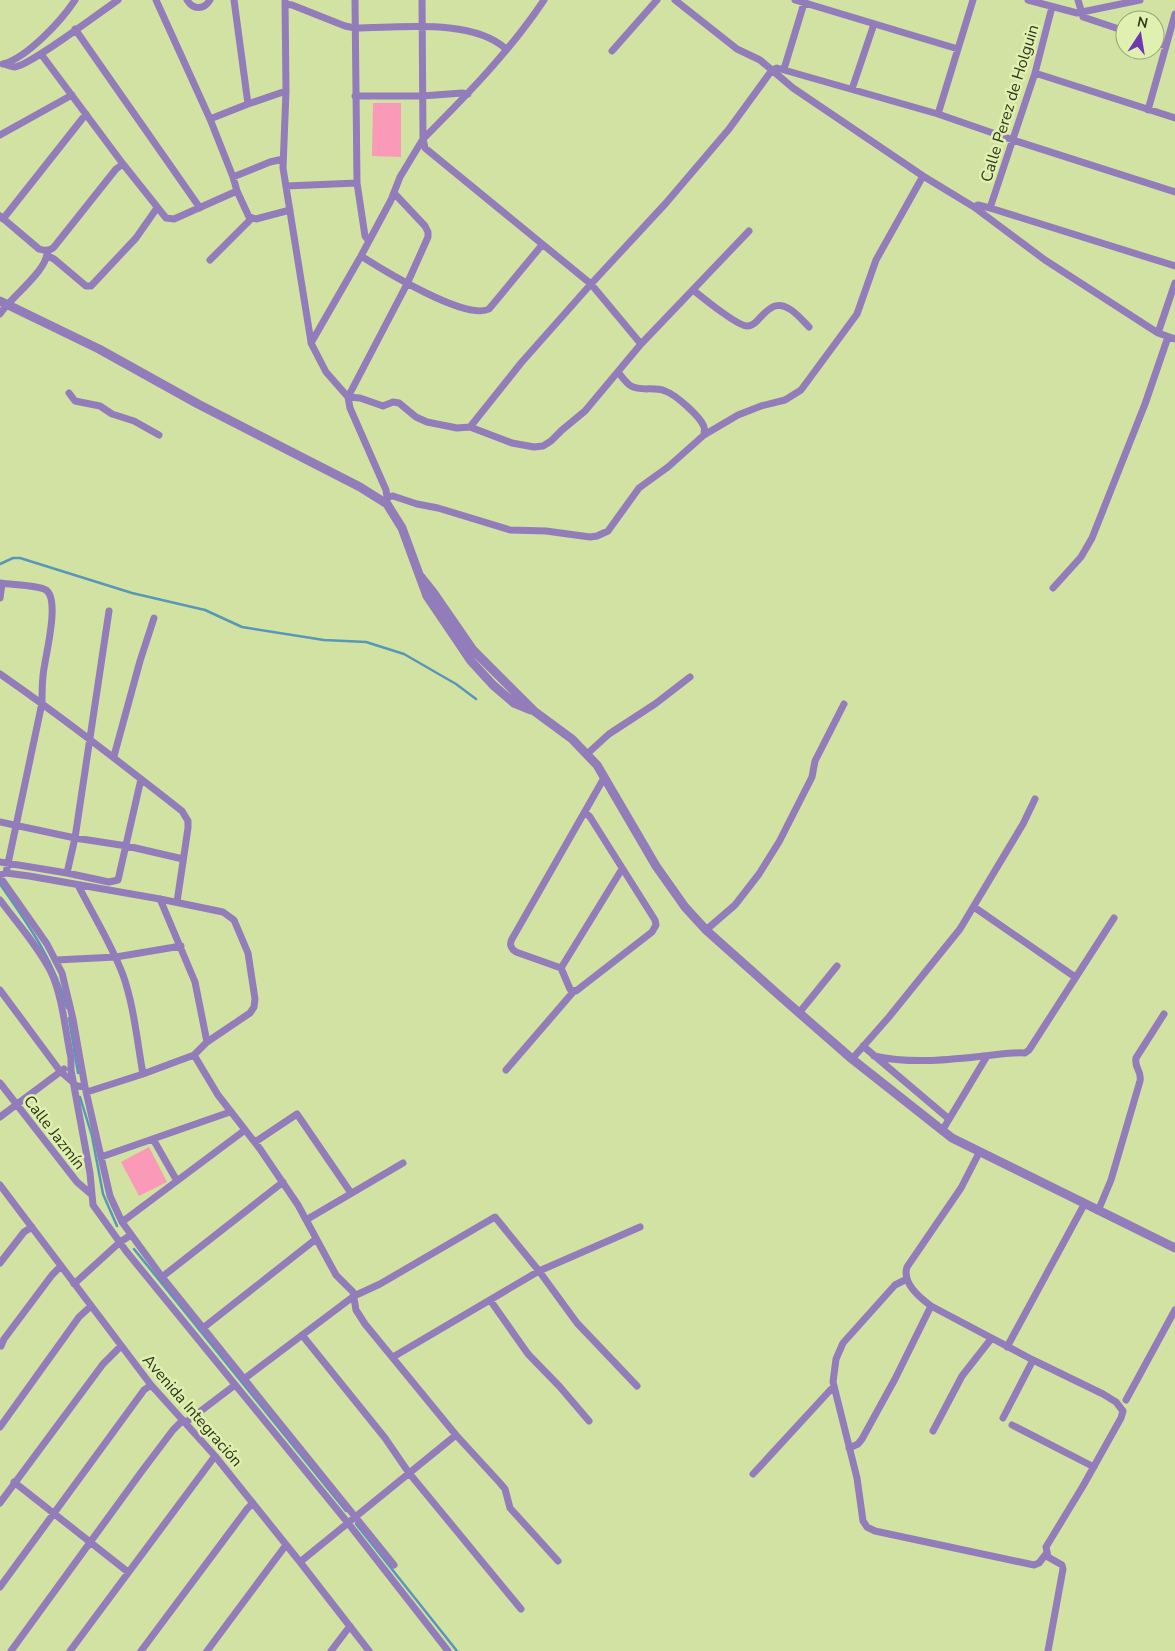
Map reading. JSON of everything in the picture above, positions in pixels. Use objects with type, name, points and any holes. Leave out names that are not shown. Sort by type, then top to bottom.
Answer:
[{"type":"street","points":[[2,64],[16,59],[42,38],[68,11],[75,0]]},
{"type":"street","points":[[2,64],[14,67],[40,54],[118,0]]},
{"type":"street","points":[[156,0],[210,119],[247,213],[256,219],[290,210]]},
{"type":"street","points":[[187,0],[191,6],[200,8],[208,4],[210,0]]},
{"type":"street","points":[[234,0],[248,104]]},
{"type":"street","points":[[355,0],[356,183],[365,236],[369,241]]},
{"type":"street","points":[[422,0],[424,148],[591,284],[641,344]]},
{"type":"street","points":[[311,343],[361,256],[394,193],[400,177],[423,139],[468,94],[524,31],[544,0]]},
{"type":"street","points":[[612,51],[657,0]]},
{"type":"street","points":[[675,0],[737,49],[760,60],[792,88],[923,176],[974,207],[1046,260],[1158,332],[1171,338],[1092,538],[1081,556],[1053,588]]},
{"type":"street","points":[[795,0],[805,1],[958,50]]},
{"type":"street","points":[[938,114],[973,0]]},
{"type":"street","points":[[1028,0],[1081,13],[1139,0]]},
{"type":"street","points":[[1078,0],[1083,17],[1115,28]]},
{"type":"street","points":[[784,69],[805,1]]},
{"type":"street","points":[[506,49],[493,40],[470,31],[422,27],[355,28],[345,26],[285,2],[286,91],[283,159],[311,343],[326,372],[348,397],[350,408],[386,490],[387,500],[402,528],[421,577],[474,650],[534,711],[572,739],[588,754],[656,866],[685,908],[706,930],[798,1013],[952,1138],[1175,1248]]},
{"type":"street","name":"Calle Perez de Holguin","points":[[990,208],[1034,73],[1052,7]]},
{"type":"street","points":[[1148,110],[1175,14]]},
{"type":"street","points":[[852,89],[874,24]]},
{"type":"street","points":[[76,30],[200,208]]},
{"type":"street","points":[[40,54],[166,218],[171,220],[237,191]]},
{"type":"street","points":[[470,427],[521,363],[666,203],[729,129],[772,70],[777,68],[938,114],[1012,140],[1175,192]]},
{"type":"street","points":[[1034,73],[1175,118]]},
{"type":"street","points":[[210,119],[286,91]]},
{"type":"street","points":[[355,96],[468,94]]},
{"type":"street","points":[[0,135],[72,95]]},
{"type":"street","points":[[86,114],[1,217],[86,286],[92,286],[136,238],[157,208]]},
{"type":"street","points":[[233,177],[270,162],[283,159]]},
{"type":"street","points":[[0,314],[3,303],[29,284],[47,253],[54,247],[116,169],[123,164]]},
{"type":"street","points":[[387,500],[392,496],[510,530],[546,531],[590,536],[598,536],[608,531],[639,488],[668,468],[704,435],[738,415],[761,406],[785,400],[801,390],[857,314],[876,260],[923,176]]},
{"type":"street","points":[[286,186],[356,183]]},
{"type":"street","points":[[348,397],[407,284],[427,240],[428,232],[425,226],[394,193]]},
{"type":"street","points":[[974,207],[978,205],[990,208],[1175,266]]},
{"type":"street","points":[[210,260],[252,218]]},
{"type":"street","points":[[348,397],[367,400],[380,406],[396,402],[416,417],[427,422],[457,428],[470,427],[518,445],[534,448],[544,446],[551,442],[585,411],[641,344],[749,232]]},
{"type":"street","points":[[361,256],[407,284],[442,301],[485,311],[542,245]]},
{"type":"street","points":[[1158,332],[1175,283]]},
{"type":"street","points":[[693,290],[737,322],[748,326],[776,305],[784,306],[795,313],[809,327]]},
{"type":"street","points":[[3,303],[99,349],[198,404],[387,500]]},
{"type":"street","points":[[618,372],[629,385],[640,390],[657,389],[667,391],[677,398],[699,418],[705,428],[704,435]]},
{"type":"street","points":[[69,394],[75,401],[100,406],[112,414],[134,421],[159,435]]},
{"type":"street","points":[[0,598],[1,584],[44,588],[51,596],[52,605],[43,676],[42,703],[15,825],[9,864],[2,875]]},
{"type":"street","points":[[66,873],[75,838],[88,740],[109,611]]},
{"type":"street","points":[[114,756],[154,618]]},
{"type":"street","points":[[0,674],[42,703],[88,740],[114,756],[182,811],[188,821],[177,902]]},
{"type":"street","points":[[588,754],[608,734],[655,704],[690,677]]},
{"type":"street","points":[[706,930],[735,905],[759,874],[780,842],[812,777],[815,761],[844,704]]},
{"type":"street","points":[[574,991],[570,989],[560,968],[516,952],[510,944],[604,778]]},
{"type":"street","points":[[0,862],[109,882],[118,880],[141,779]]},
{"type":"street","points":[[852,1058],[889,1017],[960,928],[1024,824],[1035,799]]},
{"type":"street","points":[[506,1070],[574,991],[578,990],[655,928],[655,920],[585,812]]},
{"type":"street","points":[[0,822],[75,838],[127,846],[183,859]]},
{"type":"street","points":[[560,968],[622,869]]},
{"type":"street","points":[[0,990],[60,1071],[76,1086],[86,1089],[143,1074],[194,1055],[207,1042],[253,1010],[255,999],[248,953],[234,920],[223,912],[160,898],[2,875]]},
{"type":"street","points":[[2,875],[56,960],[68,996],[110,1196],[122,1222],[202,1328],[394,1565]]},
{"type":"street","points":[[78,885],[116,957],[123,976],[131,1005],[143,1074]]},
{"type":"street","points":[[160,898],[195,982],[207,1042]]},
{"type":"street","points":[[0,900],[41,955],[51,972],[60,1003],[71,1064],[90,1173],[93,1205],[120,1242],[348,1523],[448,1651]]},
{"type":"street","points":[[974,907],[1075,977]]},
{"type":"street","points":[[874,1056],[896,1060],[931,1061],[1007,1053],[1026,1053],[1114,918]]},
{"type":"street","points":[[56,960],[116,957],[181,946]]},
{"type":"street","points":[[798,1013],[837,966]]},
{"type":"street","points":[[1098,1211],[1111,1180],[1140,1081],[1141,1075],[1135,1063],[1136,1058],[1164,1014]]},
{"type":"street","points":[[863,1046],[949,1120]]},
{"type":"street","points":[[194,1055],[218,1096],[283,1182],[336,1275],[351,1288],[356,1310],[365,1324],[456,1435],[505,1489],[510,1508],[558,1561]]},
{"type":"street","points":[[942,1130],[988,1056]]},
{"type":"street","points":[[0,1117],[71,1064]]},
{"type":"street","name":"Calle Jazmín","points":[[0,1083],[77,1182],[91,1194]]},
{"type":"street","points":[[101,1157],[230,1112]]},
{"type":"street","points":[[254,1142],[297,1114],[351,1193]]},
{"type":"street","points":[[122,1222],[245,1130]]},
{"type":"street","points":[[153,1139],[177,1181]]},
{"type":"street","points":[[906,1279],[894,1285],[843,1342],[834,1366],[834,1386],[857,1478],[863,1521],[871,1529],[1034,1565],[1039,1563],[1046,1554],[1047,1545],[1121,1418],[1122,1408],[1103,1394],[1007,1347],[931,1306],[915,1292],[906,1279],[906,1271],[909,1264],[961,1188],[980,1153]]},
{"type":"street","points":[[306,1220],[403,1162]]},
{"type":"street","points":[[162,1277],[283,1182]]},
{"type":"street","name":"Avenida Integración","points":[[1,1189],[151,1384],[215,1456],[369,1651]]},
{"type":"street","points":[[1007,1347],[1085,1203]]},
{"type":"street","points":[[244,1379],[354,1296],[380,1284],[495,1217],[539,1271],[577,1323],[637,1386]]},
{"type":"street","points":[[0,1263],[24,1232],[32,1227]]},
{"type":"street","points":[[392,1357],[539,1271],[640,1227]]},
{"type":"street","points":[[74,1284],[120,1242],[131,1235]]},
{"type":"street","points":[[202,1328],[316,1239]]},
{"type":"street","points":[[1,1346],[4,1339],[52,1275],[61,1266]]},
{"type":"street","points":[[490,1300],[528,1354],[589,1421]]},
{"type":"street","points":[[0,1427],[80,1317],[91,1306]]},
{"type":"street","points":[[849,1448],[858,1444],[862,1439],[895,1379],[931,1306]]},
{"type":"street","points":[[1126,1400],[1173,1319],[1175,1310]]},
{"type":"street","points":[[302,1335],[385,1438],[409,1473],[521,1609]]},
{"type":"street","points":[[933,1431],[962,1376],[991,1338]]},
{"type":"street","points":[[0,1503],[104,1364],[121,1346]]},
{"type":"street","points":[[1003,1418],[1033,1360]]},
{"type":"street","points":[[0,1587],[144,1390],[151,1384]]},
{"type":"street","points":[[11,1651],[168,1436],[184,1421],[235,1385]]},
{"type":"street","points":[[753,1474],[834,1386]]},
{"type":"street","points":[[1012,1425],[1094,1467]]},
{"type":"street","points":[[300,1562],[456,1435]]},
{"type":"street","points":[[70,1651],[215,1456]]},
{"type":"street","points":[[14,1482],[128,1572]]},
{"type":"street","points":[[141,1651],[253,1503]]},
{"type":"street","points":[[207,1651],[286,1545]]},
{"type":"street","points":[[1046,1554],[1062,1565],[1048,1651]]},
{"type":"street","points":[[331,1651],[350,1626]]},
{"type":"shaded area","points":[[373,103],[401,103],[401,157],[372,156]]},
{"type":"shaded area","points":[[149,1147],[167,1182],[139,1196],[121,1162]]},
{"type":"waterway","points":[[0,564],[13,558],[20,558],[132,593],[205,610],[242,627],[324,640],[366,642],[404,654],[456,684],[476,699]]},
{"type":"waterway","points":[[0,884],[48,958],[67,1008]]},
{"type":"waterway","points":[[69,1018],[78,1073]]},
{"type":"waterway","points":[[80,1097],[92,1136],[103,1194],[117,1226]]},
{"type":"waterway","points":[[134,1249],[346,1511]]},
{"type":"waterway","points":[[356,1524],[457,1651]]}]
